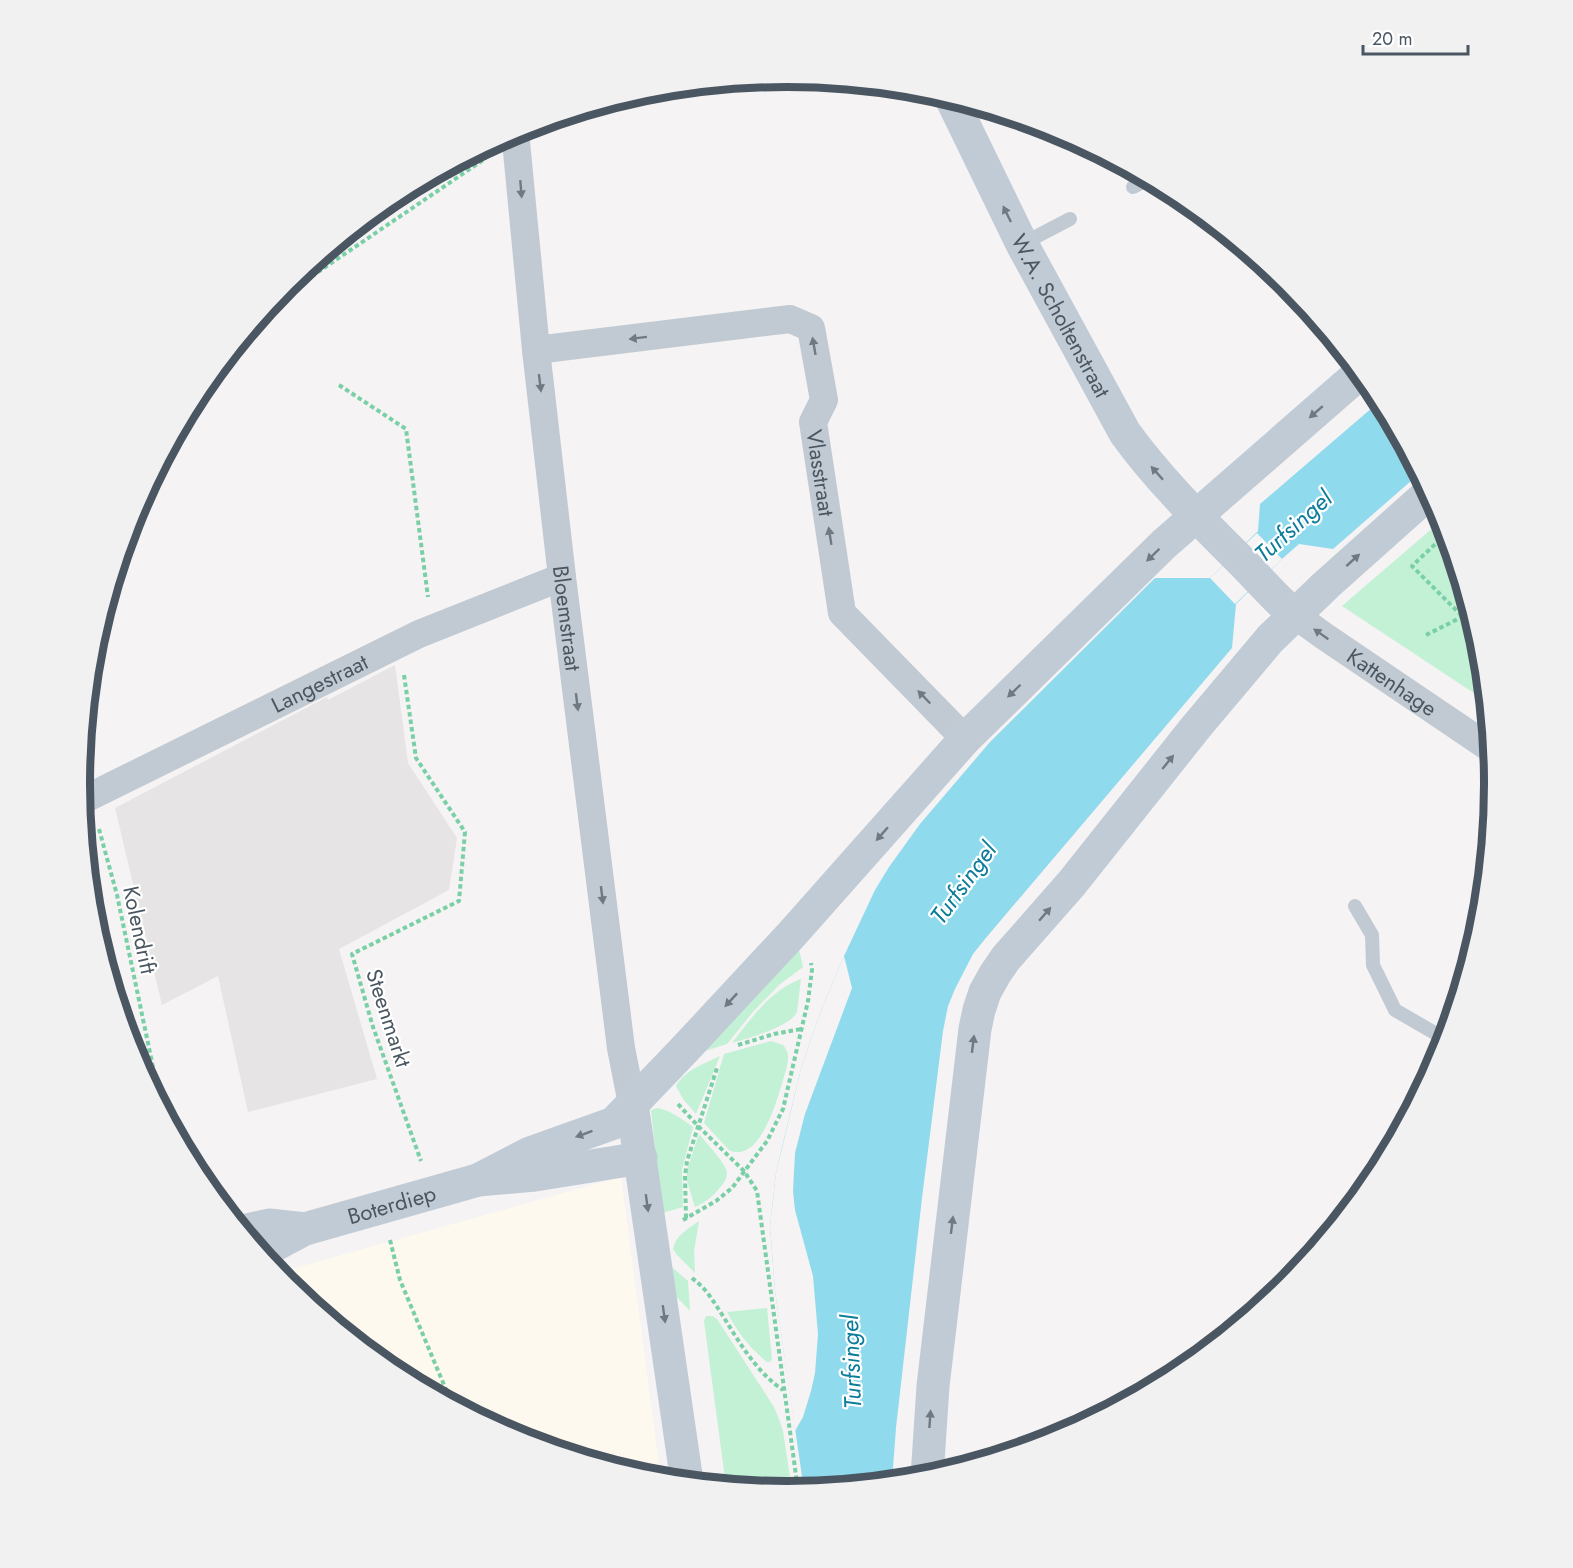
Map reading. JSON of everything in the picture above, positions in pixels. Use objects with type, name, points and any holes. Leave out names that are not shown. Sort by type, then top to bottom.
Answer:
[{"type":"street","name":"W.A. Scholtenstraat","points":[[956,108],[1022,244],[1125,433],[1154,470],[1295,615]]},
{"type":"street","name":"Bloemstraat","points":[[517,141],[536,350],[562,577],[621,1048],[632,1104]]},
{"type":"street","name":"Vlasstraat","points":[[536,350],[790,319],[811,328],[824,400],[813,422],[842,613],[965,739]]},
{"type":"street","points":[[686,1473],[632,1104],[792,934],[965,739],[1164,544],[1353,380]]},
{"type":"street","points":[[928,1467],[933,1386],[975,1029],[979,1010],[995,974],[1270,639],[1326,585],[1422,499]]},
{"type":"street","name":"Langestraat","points":[[90,797],[418,635],[562,577]]},
{"type":"street","name":"Kattenhage","points":[[1295,615],[1482,743]]},
{"type":"street","name":"Boterdiep","points":[[478,1180],[530,1153],[614,1123],[632,1104]]},
{"type":"street","name":"Boterdiep","points":[[267,1249],[305,1229],[478,1180],[536,1175],[641,1158]]},
{"type":"street","name":"Boterdiep","points":[[250,1229],[269,1225],[305,1229]]},
{"type":"lane","points":[[1133,188],[1141,184]]},
{"type":"lane","points":[[1022,244],[1070,219]]},
{"type":"lane","points":[[1355,906],[1372,935],[1373,965],[1395,1010],[1437,1034]]},
{"type":"path","points":[[306,280],[485,156]]},
{"type":"path","points":[[339,385],[406,429],[418,635]]},
{"type":"path","points":[[1426,635],[1462,617],[1412,566],[1439,540]]},
{"type":"path","name":"Steenmarkt","points":[[418,635],[407,700],[416,758],[465,832],[459,901],[352,954],[373,1027],[433,1193]]},
{"type":"path","name":"Kolendrift","points":[[91,813],[117,895],[156,1080]]},
{"type":"path","points":[[652,1234],[686,1219],[716,1201],[732,1188],[767,1141],[783,1109],[808,1001],[812,970],[810,950],[792,934]]},
{"type":"path","points":[[806,972],[812,970]]},
{"type":"path","points":[[735,1046],[774,1034],[801,1029]]},
{"type":"path","points":[[686,1219],[687,1161],[721,1060]]},
{"type":"path","points":[[660,1075],[672,1097],[744,1171],[757,1191],[797,1481]]},
{"type":"path","points":[[692,1277],[708,1293],[748,1355],[774,1384],[784,1390]]},
{"type":"path","points":[[400,1280],[447,1393]]},
{"type":"shaded area","points":[[395,665],[408,763],[457,838],[449,890],[339,949],[377,1079],[248,1112],[218,976],[162,1005],[115,808],[327,697],[328,700]]},
{"type":"shaded area","points":[[621,1177],[660,1469],[562,1444],[520,1428],[438,1388],[399,1364],[362,1337],[287,1270]]},
{"type":"green space","points":[[1434,527],[1460,604],[1478,696],[1342,606]]},
{"type":"green space","points":[[799,949],[803,967],[779,985],[727,1044],[702,1052]]},
{"type":"green space","points":[[801,979],[797,1012],[793,1017],[768,1031],[732,1043],[771,998],[780,990]]},
{"type":"green space","points":[[771,1041],[783,1045],[787,1051],[788,1063],[771,1115],[758,1140],[749,1148],[740,1152],[729,1150],[704,1123],[724,1054]]},
{"type":"green space","points":[[720,1056],[696,1114],[683,1099],[676,1086],[684,1076]]},
{"type":"green space","points":[[658,1108],[672,1113],[693,1127],[682,1170],[683,1207],[662,1213],[651,1110]]},
{"type":"green space","points":[[699,1134],[720,1159],[727,1173],[724,1182],[715,1193],[695,1207],[687,1181],[687,1170]]},
{"type":"green space","points":[[699,1221],[694,1251],[695,1273],[673,1249],[680,1236]]},
{"type":"green space","points":[[667,1263],[688,1281],[690,1311],[674,1294]]},
{"type":"green space","points":[[767,1308],[772,1359],[770,1362],[767,1362],[749,1345],[727,1312]]},
{"type":"green space","points":[[706,1316],[717,1319],[774,1407],[783,1431],[790,1481],[725,1478],[704,1321]]},
{"type":"water","name":"Turfsingel","points":[[1372,407],[1413,479],[1333,549],[1299,544],[1236,604],[1232,648],[973,954],[948,1006],[943,1031],[922,1198],[893,1473],[832,1480],[803,1481],[775,1291],[770,1226],[776,1173],[802,1065],[822,1008],[844,956],[875,890],[889,867],[920,824],[990,742],[1155,578],[1210,578],[1258,531],[1260,504]]},
{"type":"pier","points":[[1257,533],[1282,559],[1235,604],[1210,578]]},
{"type":"pier","points":[[844,956],[852,988],[805,1114],[795,1153],[793,1191],[795,1210],[813,1276],[818,1334],[811,1391],[803,1417],[795,1431],[775,1291],[770,1226],[776,1173],[802,1065],[822,1008]]}]
